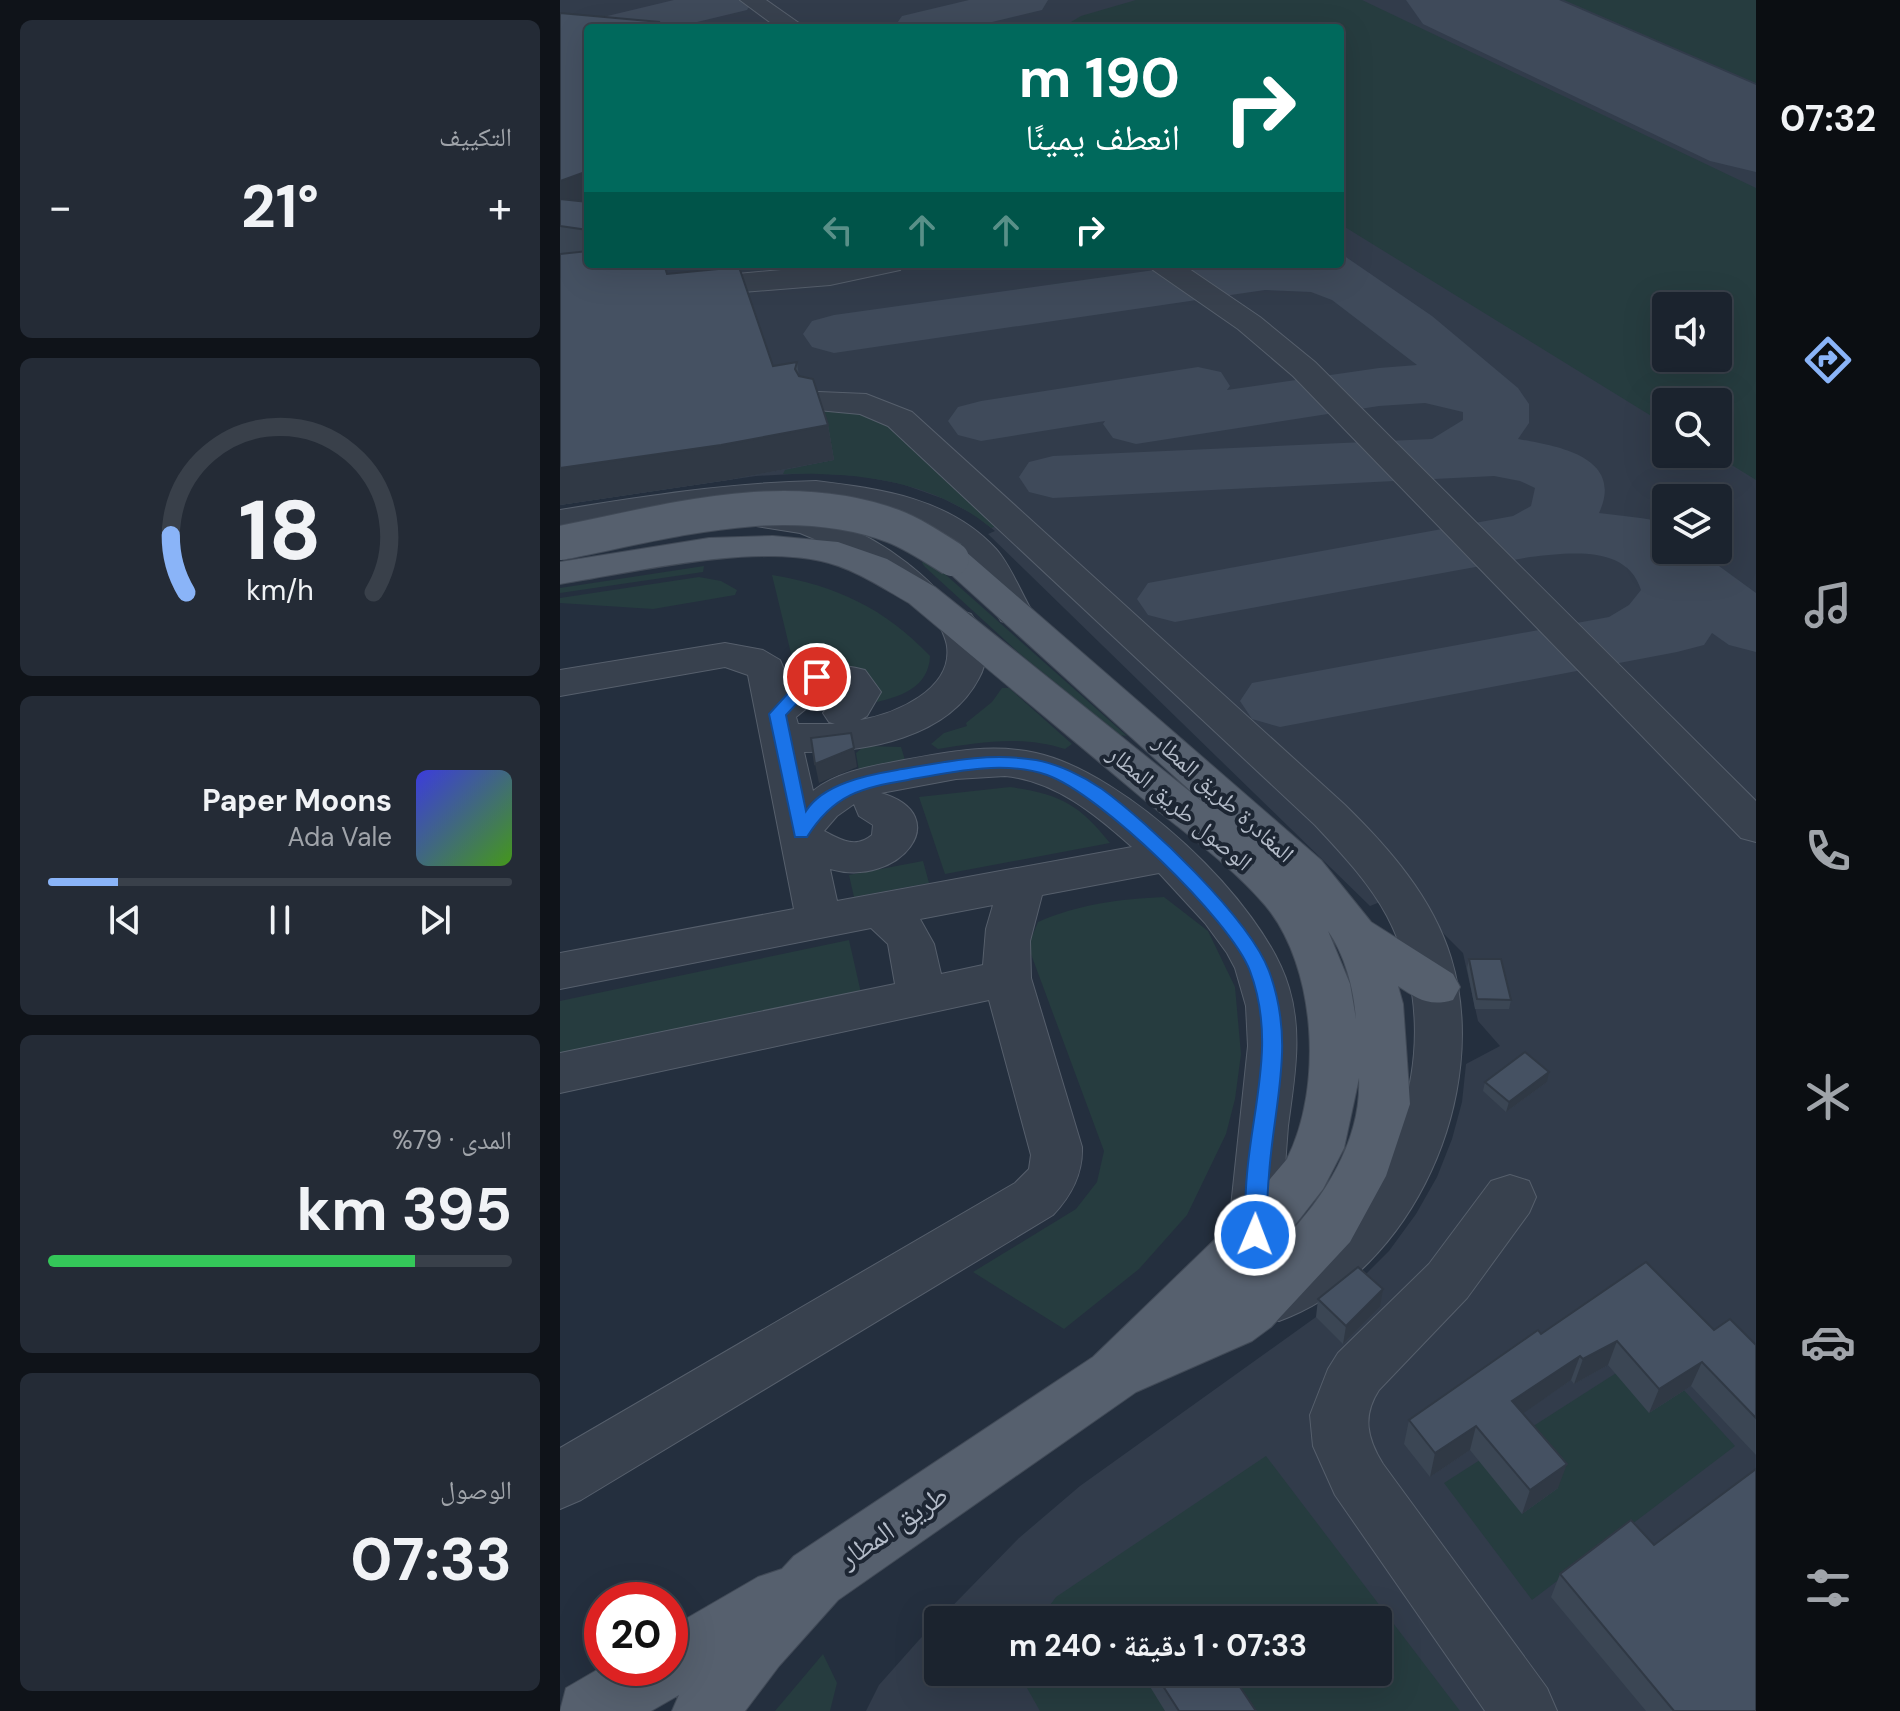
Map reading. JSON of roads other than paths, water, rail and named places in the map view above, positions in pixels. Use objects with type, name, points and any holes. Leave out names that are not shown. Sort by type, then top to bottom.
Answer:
[{"type":"main road","name":"المغادرة طريق المطار","points":[[560,543],[743,511],[794,508],[842,512],[890,525],[961,551],[1014,613],[1305,871],[1355,934],[1371,972],[1379,1004],[1384,1050],[1385,1104],[1360,1176],[1331,1226],[1251,1310],[1209,1334],[1113,1376]]},
{"type":"main road","name":"الوصول طريق المطار","points":[[560,573],[709,549],[773,547],[825,550],[874,567],[922,595],[958,622],[1281,894],[1308,936],[1326,984],[1333,1026],[1335,1073],[1318,1148],[1305,1174],[1255,1235],[1113,1376]]},
{"type":"main road","points":[[1355,934],[1436,987]]},
{"type":"main road","name":"طريق المطار","points":[[705,1711],[756,1643],[816,1578],[1113,1376]]},
{"type":"main road","points":[[688,1653],[816,1578]]},
{"type":"main road","points":[[589,1711],[632,1686]]},
{"type":"lane","points":[[751,0],[788,24]]},
{"type":"lane","points":[[694,287],[830,276],[870,268]]},
{"type":"lane","points":[[1169,268],[1249,323],[1304,369],[1756,827]]},
{"type":"lane","points":[[819,402],[866,404],[900,419],[1330,815],[1392,885],[1418,932],[1436,987],[1440,1017],[1437,1077],[1419,1140],[1384,1204],[1338,1258],[1293,1289],[1251,1310]]},
{"type":"lane","points":[[560,521],[727,495],[819,491],[871,498],[938,521],[961,551]]},
{"type":"lane","points":[[560,543],[726,517],[787,520],[821,527],[854,540],[922,595]]},
{"type":"lane","points":[[780,726],[851,736],[891,727],[930,709],[945,699],[963,673],[967,646],[958,622]]},
{"type":"lane","points":[[560,683],[699,659],[737,656],[766,669],[819,921]]},
{"type":"lane","points":[[780,726],[807,682],[829,675],[851,679],[861,692],[853,707],[843,713]]},
{"type":"lane","points":[[802,836],[816,809],[826,800],[855,785],[963,764],[1014,763],[1054,771],[1095,793],[1167,856],[1239,934],[1258,967],[1270,1003],[1274,1054],[1258,1168],[1255,1235]]},
{"type":"lane","points":[[802,836],[848,858],[876,854],[895,838],[897,828],[894,818],[874,806]]},
{"type":"lane","points":[[560,971],[1167,856]]},
{"type":"lane","points":[[560,1480],[1034,1199],[1050,1184],[1057,1165],[1056,1147],[1007,978],[1004,953],[1007,929],[1026,883]]},
{"type":"lane","points":[[874,910],[897,920],[909,936],[920,996]]},
{"type":"lane","points":[[560,1073],[1007,978]]},
{"type":"lane","points":[[1510,1197],[1448,1281],[1350,1382],[1340,1406],[1339,1432],[1346,1459],[1362,1484],[1524,1711]]}]
